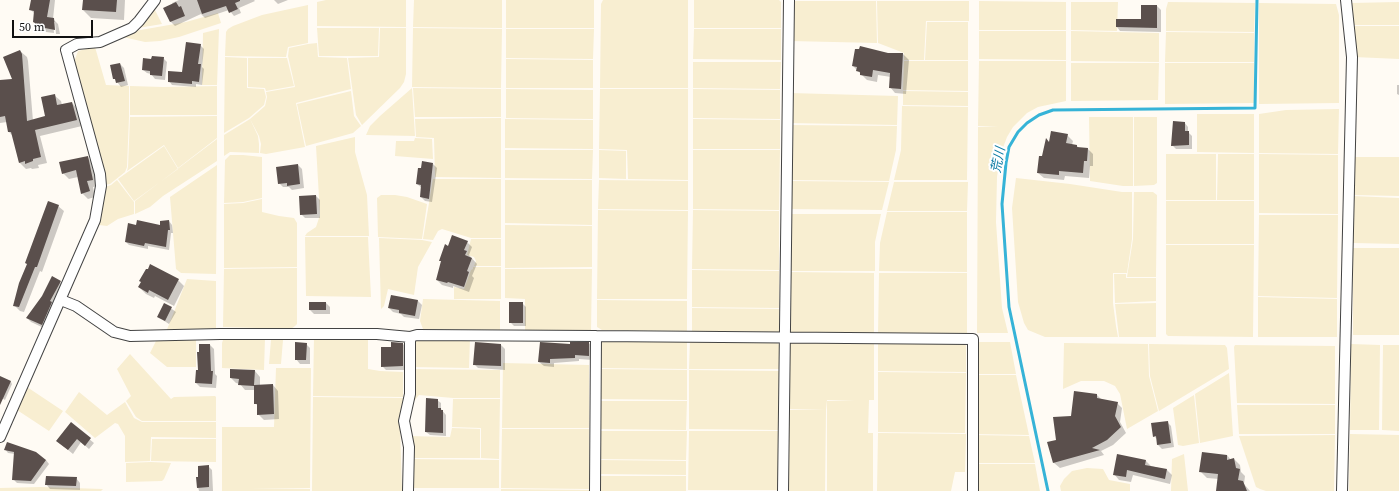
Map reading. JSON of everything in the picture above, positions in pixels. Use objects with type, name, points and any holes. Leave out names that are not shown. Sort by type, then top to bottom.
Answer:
[{"type":"street","points":[[0,437],[61,300],[94,220],[101,186],[100,174],[66,50],[77,44],[100,42],[132,28],[155,0]]},
{"type":"street","points":[[783,491],[789,0]]},
{"type":"street","points":[[1342,491],[1352,57],[1346,0]]},
{"type":"street","points":[[61,300],[76,306],[114,332],[130,336],[220,334],[377,334],[410,337],[417,335],[973,339],[973,491]]},
{"type":"street","points":[[595,491],[596,336]]},
{"type":"street","points":[[408,491],[408,447],[404,421],[410,394],[410,337]]},
{"type":"shaded area","points":[[326,0],[406,0],[406,27],[317,26],[317,2]]},
{"type":"shaded area","points":[[414,0],[502,0],[502,28],[413,27]]},
{"type":"shaded area","points":[[506,0],[594,0],[594,28],[506,28]]},
{"type":"shaded area","points":[[603,0],[688,0],[688,88],[600,88],[601,4]]},
{"type":"shaded area","points":[[694,0],[779,0],[781,2],[781,28],[694,28]]},
{"type":"shaded area","points":[[791,1],[876,1],[877,43],[790,41]]},
{"type":"shaded area","points":[[877,1],[969,1],[969,21],[926,21],[924,60],[904,60],[904,53],[878,43]]},
{"type":"shaded area","points":[[979,1],[1066,2],[1066,30],[979,30]]},
{"type":"shaded area","points":[[1071,2],[1118,2],[1117,31],[1071,30]]},
{"type":"shaded area","points":[[1168,2],[1255,3],[1254,32],[1166,31],[1166,9]]},
{"type":"shaded area","points":[[1399,2],[1399,25],[1352,25],[1351,3]]},
{"type":"shaded area","points":[[1259,3],[1336,4],[1339,15],[1339,103],[1259,104]]},
{"type":"shaded area","points":[[308,5],[308,43],[288,47],[286,57],[225,56],[226,32],[228,29],[262,15]]},
{"type":"shaded area","points":[[154,8],[162,24],[138,28],[147,20]]},
{"type":"shaded area","points":[[218,13],[221,23],[179,37],[145,42],[123,37],[135,31],[186,22]]},
{"type":"shaded area","points":[[927,22],[968,22],[968,60],[925,60]]},
{"type":"shaded area","points":[[1352,26],[1399,26],[1399,59],[1354,57]]},
{"type":"shaded area","points":[[317,28],[379,28],[378,56],[319,56]]},
{"type":"shaded area","points":[[380,28],[406,28],[406,74],[404,82],[400,88],[362,125],[356,115],[348,58],[379,57]]},
{"type":"shaded area","points":[[413,28],[502,29],[501,88],[412,87]]},
{"type":"shaded area","points":[[219,29],[217,85],[202,85],[203,33]]},
{"type":"shaded area","points":[[506,29],[594,29],[593,59],[506,58]]},
{"type":"shaded area","points":[[694,29],[781,29],[781,60],[693,59]]},
{"type":"shaded area","points":[[979,31],[1066,31],[1066,60],[979,59]]},
{"type":"shaded area","points":[[1071,31],[1159,33],[1159,62],[1071,61]]},
{"type":"shaded area","points":[[1166,32],[1254,33],[1254,62],[1165,62]]},
{"type":"shaded area","points":[[317,43],[318,57],[347,58],[351,89],[296,103],[305,147],[266,154],[260,153],[261,144],[259,136],[250,119],[265,106],[267,97],[266,92],[295,87],[288,56],[289,48]]},
{"type":"shaded area","points":[[95,47],[106,85],[129,86],[127,167],[125,172],[110,184],[105,185],[74,62],[78,51]]},
{"type":"shaded area","points":[[225,57],[247,58],[247,88],[264,89],[266,97],[264,105],[249,118],[224,133]]},
{"type":"shaded area","points":[[248,58],[287,58],[294,86],[266,91],[265,88],[248,87]]},
{"type":"shaded area","points":[[506,59],[593,60],[593,88],[506,88]]},
{"type":"shaded area","points":[[904,61],[968,61],[968,91],[903,90]]},
{"type":"shaded area","points":[[979,61],[1066,61],[1066,101],[1038,107],[1027,113],[1013,127],[1007,137],[1000,156],[997,177],[996,222],[1002,308],[1008,333],[977,333],[978,127],[998,127],[978,126]]},
{"type":"shaded area","points":[[693,62],[781,62],[780,89],[693,88]]},
{"type":"shaded area","points":[[1071,63],[1159,63],[1158,100],[1071,101]]},
{"type":"shaded area","points":[[1165,63],[1254,63],[1254,103],[1165,104]]},
{"type":"shaded area","points":[[130,86],[217,86],[217,115],[130,115]]},
{"type":"shaded area","points":[[412,88],[415,136],[366,135],[370,126]]},
{"type":"shaded area","points":[[413,88],[501,89],[501,117],[415,117]]},
{"type":"shaded area","points":[[506,89],[593,90],[593,119],[506,118]]},
{"type":"shaded area","points":[[600,89],[688,89],[688,180],[628,179],[627,150],[599,149]]},
{"type":"shaded area","points":[[693,89],[780,90],[780,119],[693,118]]},
{"type":"shaded area","points":[[351,91],[354,116],[361,126],[353,133],[306,146],[297,104]]},
{"type":"shaded area","points":[[903,91],[968,92],[968,106],[903,105]]},
{"type":"shaded area","points":[[790,93],[898,96],[897,125],[789,123]]},
{"type":"shaded area","points":[[902,106],[968,107],[967,180],[894,180],[901,150]]},
{"type":"shaded area","points":[[1339,109],[1338,154],[1259,153],[1259,114],[1286,110]]},
{"type":"shaded area","points":[[1197,114],[1254,114],[1254,153],[1197,152]]},
{"type":"shaded area","points":[[217,116],[217,138],[178,168],[164,145],[127,171],[130,117]]},
{"type":"shaded area","points":[[1089,117],[1133,117],[1133,186],[1090,181]]},
{"type":"shaded area","points":[[1134,117],[1157,117],[1157,183],[1154,185],[1134,186]]},
{"type":"shaded area","points":[[501,118],[501,178],[435,177],[434,138],[416,137],[415,119]]},
{"type":"shaded area","points":[[250,119],[258,136],[259,153],[230,152],[224,156],[224,135]]},
{"type":"shaded area","points":[[505,119],[593,120],[593,149],[505,148]]},
{"type":"shaded area","points":[[693,119],[780,120],[780,149],[693,149]]},
{"type":"shaded area","points":[[789,125],[897,126],[896,150],[889,181],[789,180]]},
{"type":"shaded area","points":[[355,137],[355,152],[367,195],[369,236],[305,236],[316,227],[320,215],[316,146]]},
{"type":"shaded area","points":[[415,138],[432,139],[433,159],[395,156],[396,141],[414,141]]},
{"type":"shaded area","points":[[217,139],[217,161],[163,196],[150,207],[135,214],[135,201]]},
{"type":"shaded area","points":[[164,146],[178,169],[134,201],[118,179]]},
{"type":"shaded area","points":[[505,150],[593,150],[592,179],[505,178]]},
{"type":"shaded area","points":[[599,150],[626,151],[626,179],[599,178]]},
{"type":"shaded area","points":[[693,150],[780,150],[779,210],[693,209]]},
{"type":"shaded area","points":[[1166,154],[1216,154],[1216,200],[1166,200]]},
{"type":"shaded area","points":[[1218,154],[1254,154],[1254,200],[1217,200]]},
{"type":"shaded area","points":[[1259,154],[1338,155],[1338,214],[1259,213]]},
{"type":"shaded area","points":[[230,155],[262,157],[262,198],[243,202],[224,203],[225,160]]},
{"type":"shaded area","points":[[1353,157],[1399,157],[1399,196],[1353,195]]},
{"type":"shaded area","points":[[217,165],[216,274],[181,273],[176,269],[170,197]]},
{"type":"shaded area","points":[[1016,178],[1132,192],[1132,239],[1127,273],[1113,273],[1113,303],[1118,337],[1045,337],[1028,330],[1024,323],[1018,302],[1012,208]]},
{"type":"shaded area","points":[[433,179],[501,179],[501,238],[471,238],[442,229],[438,231],[433,240],[423,239]]},
{"type":"shaded area","points":[[117,180],[134,202],[134,214],[118,219],[107,226],[99,225],[97,223],[105,187],[111,185]]},
{"type":"shaded area","points":[[505,180],[592,180],[592,225],[505,223]]},
{"type":"shaded area","points":[[599,180],[688,181],[688,210],[598,209]]},
{"type":"shaded area","points":[[789,181],[889,182],[882,210],[788,209]]},
{"type":"shaded area","points":[[894,182],[968,182],[967,211],[887,211]]},
{"type":"shaded area","points":[[1134,192],[1153,192],[1157,195],[1156,277],[1127,277],[1133,239]]},
{"type":"shaded area","points":[[381,195],[407,197],[427,204],[422,239],[378,237],[377,198]]},
{"type":"shaded area","points":[[1353,196],[1399,198],[1399,244],[1353,243]]},
{"type":"shaded area","points":[[262,199],[262,212],[294,218],[297,223],[297,267],[224,268],[224,204],[243,203]]},
{"type":"shaded area","points":[[1166,201],[1254,201],[1254,244],[1166,244]]},
{"type":"shaded area","points":[[598,210],[688,211],[687,299],[597,299]]},
{"type":"shaded area","points":[[693,210],[779,211],[779,270],[692,269]]},
{"type":"shaded area","points":[[887,212],[967,212],[967,272],[879,271],[880,243]]},
{"type":"shaded area","points":[[788,214],[881,214],[875,242],[875,271],[787,271]]},
{"type":"shaded area","points":[[1259,215],[1338,215],[1337,298],[1258,296]]},
{"type":"shaded area","points":[[505,225],[592,226],[592,267],[505,268]]},
{"type":"shaded area","points":[[305,237],[368,237],[371,297],[306,296]]},
{"type":"shaded area","points":[[379,238],[422,240],[432,242],[418,267],[414,295],[388,289],[384,306],[381,309]]},
{"type":"shaded area","points":[[471,239],[501,239],[501,266],[474,266],[476,261],[474,257],[467,255]]},
{"type":"shaded area","points":[[1166,245],[1254,245],[1253,337],[1168,336],[1166,334]]},
{"type":"shaded area","points":[[1353,248],[1399,248],[1399,335],[1353,335]]},
{"type":"shaded area","points":[[473,267],[501,267],[501,299],[454,299],[454,287],[464,289]]},
{"type":"shaded area","points":[[297,268],[297,324],[295,326],[291,329],[223,327],[224,269]]},
{"type":"shaded area","points":[[505,269],[592,269],[591,332],[525,330],[525,299],[505,298]]},
{"type":"shaded area","points":[[692,270],[779,271],[779,308],[692,307]]},
{"type":"shaded area","points":[[788,272],[874,273],[874,333],[789,332]]},
{"type":"shaded area","points":[[879,273],[967,273],[967,333],[964,335],[878,334]]},
{"type":"shaded area","points":[[1114,274],[1126,274],[1126,278],[1156,278],[1156,301],[1115,303]]},
{"type":"shaded area","points":[[187,279],[216,281],[216,331],[166,332]]},
{"type":"shaded area","points":[[1258,297],[1337,299],[1337,337],[1258,337]]},
{"type":"shaded area","points":[[423,299],[500,301],[500,330],[423,329],[420,321]]},
{"type":"shaded area","points":[[597,300],[687,301],[687,331],[602,330],[597,327]]},
{"type":"shaded area","points":[[1156,303],[1156,337],[1119,337],[1115,304]]},
{"type":"shaded area","points":[[692,308],[779,309],[779,332],[692,331]]},
{"type":"shaded area","points":[[314,336],[368,337],[368,369],[403,372],[403,397],[313,396]]},
{"type":"shaded area","points":[[196,338],[196,367],[167,367],[150,353],[157,339]]},
{"type":"shaded area","points":[[226,338],[265,338],[264,370],[222,368],[222,343]]},
{"type":"shaded area","points":[[413,339],[470,339],[469,368],[411,367]]},
{"type":"shaded area","points":[[271,340],[283,340],[281,364],[269,364]]},
{"type":"shaded area","points":[[687,340],[687,369],[600,368],[600,343],[602,341]]},
{"type":"shaded area","points":[[690,340],[777,342],[779,345],[779,369],[689,369]]},
{"type":"shaded area","points":[[790,342],[874,342],[874,400],[869,400],[868,433],[873,433],[873,491],[827,491],[827,401],[855,400],[827,400],[826,410],[787,409],[788,344]]},
{"type":"shaded area","points":[[878,342],[965,343],[966,372],[878,371]]},
{"type":"shaded area","points":[[979,342],[1010,342],[1016,374],[974,374],[974,347]]},
{"type":"shaded area","points":[[1064,343],[1148,344],[1149,376],[1158,411],[1127,429],[1120,394],[1115,386],[1104,381],[1081,381],[1063,389]]},
{"type":"shaded area","points":[[1149,344],[1225,345],[1227,348],[1229,369],[1159,411],[1150,376]]},
{"type":"shaded area","points":[[1351,344],[1380,345],[1379,430],[1350,430]]},
{"type":"shaded area","points":[[1235,345],[1335,346],[1335,404],[1237,403]]},
{"type":"shaded area","points":[[1383,345],[1399,345],[1399,431],[1382,430]]},
{"type":"shaded area","points":[[130,354],[171,399],[174,397],[215,396],[216,421],[142,421],[136,417],[126,401],[131,396],[117,369]]},
{"type":"shaded area","points":[[503,363],[589,365],[589,428],[502,428]]},
{"type":"shaded area","points":[[276,368],[311,368],[310,488],[251,488],[310,489],[310,491],[222,491],[222,427],[274,427]]},
{"type":"shaded area","points":[[411,369],[500,370],[500,398],[453,398],[419,395],[411,405]]},
{"type":"shaded area","points":[[599,369],[687,370],[687,400],[599,399]]},
{"type":"shaded area","points":[[689,370],[779,371],[778,430],[689,429]]},
{"type":"shaded area","points":[[878,372],[966,373],[965,433],[878,432]]},
{"type":"shaded area","points":[[1229,373],[1233,436],[1200,443],[1195,394]]},
{"type":"shaded area","points":[[974,375],[1016,375],[1029,435],[974,434]]},
{"type":"shaded area","points":[[27,387],[63,411],[49,431],[17,410]]},
{"type":"shaded area","points":[[79,392],[107,415],[125,402],[134,418],[142,422],[216,422],[216,438],[151,437],[150,461],[125,462],[125,436],[118,424],[115,423],[95,438],[65,412]]},
{"type":"shaded area","points":[[1194,395],[1199,443],[1183,446],[1178,445],[1173,408]]},
{"type":"shaded area","points":[[313,397],[403,398],[399,422],[402,491],[312,491]]},
{"type":"shaded area","points":[[453,399],[500,399],[499,459],[481,458],[481,428],[452,427]]},
{"type":"shaded area","points":[[599,401],[687,401],[686,430],[599,429]]},
{"type":"shaded area","points":[[1237,405],[1335,405],[1335,434],[1239,434]]},
{"type":"shaded area","points":[[787,410],[826,410],[825,491],[786,491]]},
{"type":"shaded area","points":[[452,428],[480,429],[480,458],[410,458],[408,436],[450,437]]},
{"type":"shaded area","points":[[502,429],[589,429],[589,489],[501,488]]},
{"type":"shaded area","points":[[599,431],[687,431],[686,460],[599,459]]},
{"type":"shaded area","points":[[689,431],[778,431],[778,490],[688,490]]},
{"type":"shaded area","points":[[878,433],[966,434],[965,472],[955,472],[951,491],[877,491]]},
{"type":"shaded area","points":[[1350,434],[1399,435],[1399,491],[1349,491]]},
{"type":"shaded area","points":[[974,435],[1029,436],[1035,463],[974,463]]},
{"type":"shaded area","points":[[1335,435],[1334,491],[1266,491],[1256,487],[1239,436]]},
{"type":"shaded area","points":[[152,439],[216,439],[216,462],[151,461]]},
{"type":"shaded area","points":[[1184,454],[1188,491],[1171,491],[1172,459]]},
{"type":"shaded area","points":[[410,459],[499,460],[499,488],[410,488]]},
{"type":"shaded area","points":[[599,460],[686,461],[686,475],[599,474]]},
{"type":"shaded area","points":[[126,463],[171,463],[162,481],[126,482]]},
{"type":"shaded area","points":[[974,464],[1035,464],[1040,491],[974,491]]},
{"type":"shaded area","points":[[1087,468],[1103,469],[1109,480],[1130,484],[1130,491],[1061,491],[1060,486],[1064,479],[1072,471]]},
{"type":"shaded area","points":[[599,476],[686,476],[686,491],[599,491]]},
{"type":"shaded area","points":[[40,487],[103,489],[101,491],[0,491],[0,488]]},
{"type":"shaded area","points":[[501,489],[589,490],[589,491],[501,491]]},
{"type":"building","points":[[31,0],[50,0],[47,17],[54,18],[55,30],[35,25],[33,22],[34,11],[29,10]]},
{"type":"building","points":[[83,0],[117,0],[116,12],[82,10]]},
{"type":"building","points":[[197,0],[240,1],[235,3],[238,9],[229,13],[226,6],[202,14]]},
{"type":"building","points":[[176,2],[179,7],[181,6],[185,16],[170,22],[163,8]]},
{"type":"building","points":[[1141,5],[1157,5],[1157,28],[1116,27],[1116,19],[1141,19]]},
{"type":"building","points":[[186,42],[201,44],[198,64],[201,64],[199,82],[192,81],[192,84],[168,82],[168,71],[182,72]]},
{"type":"building","points":[[860,46],[888,53],[903,53],[901,89],[889,88],[890,73],[873,70],[872,77],[860,75],[860,72],[856,71],[857,67],[852,66],[855,49],[859,49]]},
{"type":"building","points":[[20,50],[22,54],[27,121],[45,116],[41,97],[55,94],[57,105],[72,102],[77,120],[35,130],[41,157],[33,159],[33,161],[25,164],[25,161],[19,163],[11,132],[8,132],[5,116],[0,117],[0,80],[12,79],[3,57]]},
{"type":"building","points":[[152,56],[164,57],[162,76],[150,75],[150,71],[142,70],[143,58],[151,59]]},
{"type":"building","points":[[120,63],[125,81],[116,83],[115,79],[113,79],[110,65]]},
{"type":"building","points":[[1173,121],[1185,122],[1185,131],[1189,131],[1189,145],[1171,146]]},
{"type":"building","points":[[1051,131],[1068,134],[1066,143],[1077,145],[1077,147],[1088,148],[1087,161],[1084,161],[1083,173],[1059,171],[1059,175],[1037,173],[1039,156],[1042,156],[1046,138],[1049,142]]},
{"type":"building","points":[[88,156],[93,180],[87,181],[90,191],[81,194],[76,170],[62,174],[59,162]]},
{"type":"building","points":[[422,161],[433,163],[429,199],[420,197],[421,185],[416,184],[418,168],[421,168]]},
{"type":"building","points":[[298,164],[300,184],[287,186],[287,183],[278,184],[276,167]]},
{"type":"building","points":[[316,195],[317,214],[300,215],[299,196]]},
{"type":"building","points":[[48,201],[59,205],[37,267],[35,267],[19,307],[13,306],[19,283],[27,264],[25,263]]},
{"type":"building","points":[[137,220],[160,225],[160,221],[169,220],[170,230],[168,230],[166,247],[145,243],[144,246],[125,242],[128,223],[136,225]]},
{"type":"building","points":[[452,235],[468,241],[464,250],[467,251],[465,255],[472,258],[467,271],[469,272],[464,287],[436,280],[441,261],[439,261],[445,244],[448,246]]},
{"type":"building","points":[[150,264],[179,279],[168,300],[149,290],[148,293],[138,287],[141,282],[139,281]]},
{"type":"building","points":[[52,276],[61,281],[50,301],[52,302],[42,325],[26,318],[42,296]]},
{"type":"building","points":[[391,295],[418,300],[415,316],[399,313],[399,310],[388,308]]},
{"type":"building","points":[[309,302],[326,302],[326,310],[309,310]]},
{"type":"building","points":[[509,302],[523,302],[523,323],[509,323]]},
{"type":"building","points":[[164,303],[172,307],[165,321],[157,317]]},
{"type":"building","points":[[295,342],[307,343],[306,360],[295,360]]},
{"type":"building","points":[[391,342],[403,343],[403,366],[381,367],[381,347],[391,347]]},
{"type":"building","points":[[475,342],[501,344],[501,366],[473,365]]},
{"type":"building","points":[[540,342],[570,344],[570,342],[589,342],[589,356],[575,355],[575,358],[550,359],[550,363],[538,362]]},
{"type":"building","points":[[199,344],[210,344],[211,371],[213,371],[212,384],[195,383],[196,370],[198,370],[197,352],[199,352]]},
{"type":"building","points":[[230,369],[255,370],[254,385],[273,384],[274,414],[257,415],[257,404],[254,404],[254,386],[238,385],[239,379],[230,378]]},
{"type":"building","points":[[0,376],[11,381],[0,405]]},
{"type":"building","points":[[1074,391],[1097,394],[1097,398],[1118,402],[1115,416],[1121,427],[1107,440],[1092,448],[1100,450],[1053,463],[1047,442],[1056,440],[1053,417],[1071,416]]},
{"type":"building","points":[[426,398],[438,399],[438,408],[443,410],[443,433],[425,432]]},
{"type":"building","points":[[1168,421],[1171,443],[1157,445],[1156,436],[1153,437],[1151,423]]},
{"type":"building","points":[[71,422],[91,438],[85,446],[77,439],[68,450],[56,441]]},
{"type":"building","points":[[7,442],[36,452],[46,460],[31,481],[12,480],[14,452],[4,450]]},
{"type":"building","points":[[1202,452],[1227,455],[1227,460],[1234,458],[1236,468],[1240,469],[1238,480],[1243,481],[1247,491],[1216,491],[1218,474],[1199,472]]},
{"type":"building","points":[[1117,454],[1146,460],[1145,465],[1167,469],[1165,479],[1127,470],[1126,477],[1113,475]]},
{"type":"building","points":[[209,465],[209,487],[197,488],[196,477],[198,477],[198,466]]},
{"type":"building","points":[[46,476],[77,477],[76,486],[45,485]]},
{"type":"waterway","name":"荒川","points":[[1048,491],[1009,307],[1002,204],[1009,147],[1018,132],[1027,123],[1039,115],[1053,110],[1255,108],[1257,0]]}]
